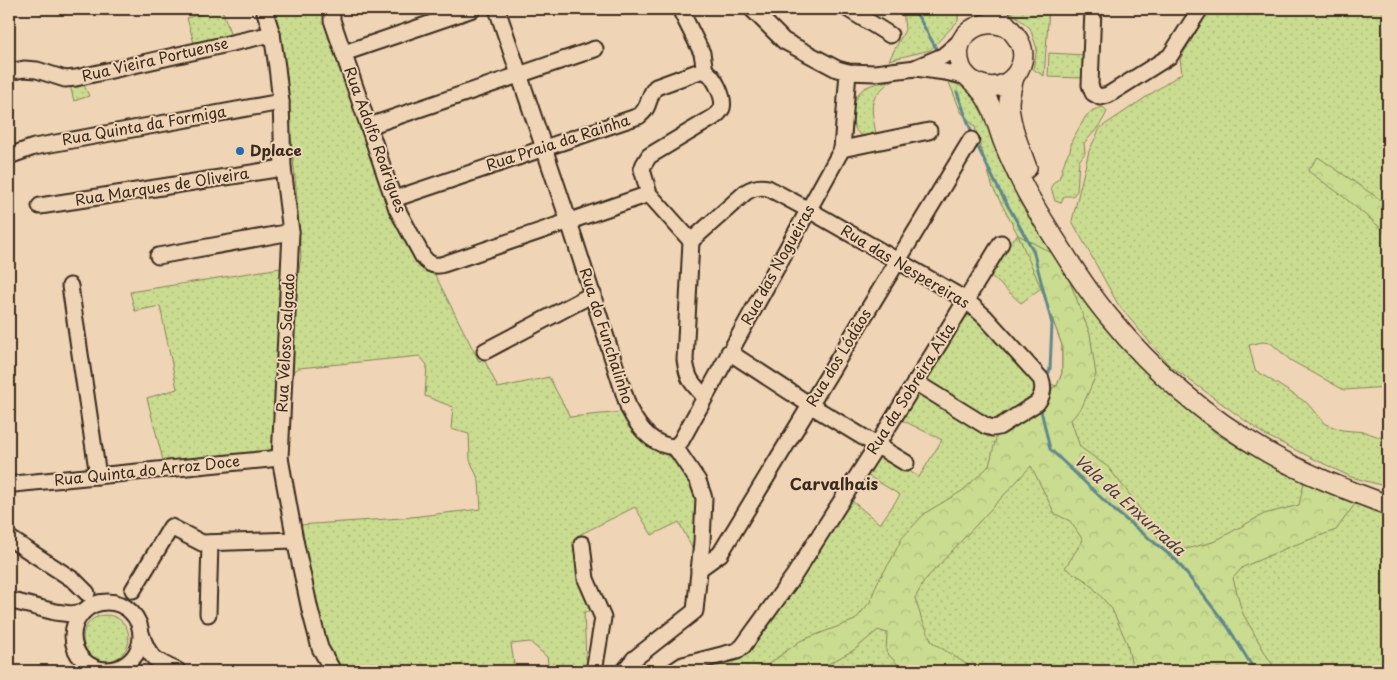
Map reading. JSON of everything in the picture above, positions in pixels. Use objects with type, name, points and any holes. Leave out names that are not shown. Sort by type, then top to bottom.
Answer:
[{"type":"main road","points":[[973,9],[966,35],[960,46],[959,61],[962,70],[982,91],[990,104],[1020,180],[1054,237],[1110,319],[1162,373],[1204,409],[1233,430],[1293,466],[1388,505]]},
{"type":"main road","points":[[970,79],[983,86],[994,87],[1005,84],[1014,77],[1021,67],[1023,55],[1021,43],[994,9]]},
{"type":"main road","points":[[966,35],[977,26],[988,23],[1000,24],[1010,29]]},
{"type":"main road","points":[[1014,77],[1009,99],[1010,111],[1016,137],[1030,175],[1075,257],[1100,294],[1127,327],[1161,364],[1199,397],[1247,432],[1294,458],[1346,482],[1388,495]]},
{"type":"street","name":"Rua Veloso Salgado","points":[[264,9],[272,34],[277,67],[281,102],[283,168],[291,232],[280,458],[308,602],[320,648],[333,671]]},
{"type":"street","name":"Rua Adolfo Rodrigues","points":[[332,9],[332,20],[397,208],[423,257],[432,265],[440,266],[569,222]]},
{"type":"street","points":[[344,53],[473,9]]},
{"type":"street","name":"Rua do Funchalinho","points":[[497,9],[593,294],[627,404],[643,430],[653,439],[663,445],[675,447]]},
{"type":"street","points":[[680,9],[702,52],[705,71],[714,78],[722,98],[722,108],[714,117],[649,156],[642,169],[649,194],[692,241],[686,360],[687,374],[691,383],[704,396]]},
{"type":"street","points":[[752,9],[784,41],[838,69],[848,72],[875,73],[916,68],[945,72],[970,79]]},
{"type":"street","points":[[848,9],[890,35]]},
{"type":"street","points":[[1093,9],[1090,90],[1100,97],[1108,95],[1170,56],[1200,9]]},
{"type":"street","name":"Rua Vieira Portuense","points":[[9,72],[24,69],[37,70],[65,78],[76,78],[272,34]]},
{"type":"street","points":[[916,68],[943,56],[966,35]]},
{"type":"street","points":[[369,126],[594,49]]},
{"type":"street","name":"Rua Praia da Rainha","points":[[394,199],[639,116],[647,109],[652,92],[656,87],[700,71],[705,71]]},
{"type":"street","name":"Rua das Nogueiras","points":[[675,447],[681,441],[704,396],[842,149],[848,72]]},
{"type":"street","name":"Rua Quinta da Formiga","points":[[9,156],[34,146],[281,102]]},
{"type":"street","points":[[842,149],[929,131]]},
{"type":"street","name":"Rua dos Lódãos","points":[[699,569],[720,554],[971,140]]},
{"type":"street","name":"Rua Marques de Oliveira","points":[[40,206],[283,168]]},
{"type":"street","name":"Rua das Nespereiras","points":[[692,241],[746,192],[756,188],[768,188],[966,300],[985,317],[1041,379],[1043,390],[1040,400],[1002,426],[989,428],[916,382]]},
{"type":"street","points":[[569,222],[649,194]]},
{"type":"street","points":[[158,256],[291,232]]},
{"type":"street","name":"Rua da Sobreira Alta","points":[[674,671],[683,665],[737,652],[744,646],[793,577],[877,445],[1001,243]]},
{"type":"street","points":[[70,286],[98,476]]},
{"type":"street","points":[[485,351],[593,294]]},
{"type":"street","points":[[729,352],[810,405],[906,463]]},
{"type":"street","points":[[624,671],[634,659],[695,611],[704,498],[698,481],[675,447]]},
{"type":"street","name":"Rua Quinta do Arroz Doce","points":[[11,484],[280,458]]},
{"type":"street","points":[[178,671],[153,658],[141,658],[127,666],[107,671],[91,667],[83,661],[76,651],[73,641],[77,620],[88,608],[101,603],[124,600],[133,590],[171,527],[202,543],[295,540]]},
{"type":"street","points":[[9,538],[75,581],[87,593],[100,600],[127,608],[138,622],[146,648],[153,658]]},
{"type":"street","points":[[208,614],[210,543]]},
{"type":"street","points":[[582,544],[586,580],[603,618],[594,671]]},
{"type":"street","points":[[133,590],[132,604],[135,617]]},
{"type":"street","points":[[84,612],[87,593]]},
{"type":"street","points":[[9,600],[55,612],[71,614],[84,612]]},
{"type":"street","points":[[55,612],[68,621],[74,629]]},
{"type":"street","points":[[127,666],[138,652],[141,632]]},
{"type":"green space","points":[[222,9],[231,36],[194,43],[187,18]]},
{"type":"green space","points":[[274,9],[325,9],[391,211],[433,271],[479,361],[484,359],[498,388],[549,377],[570,417],[623,412],[657,449],[680,463],[692,482],[698,508],[693,550],[679,522],[652,535],[635,507],[575,537],[583,583],[595,612],[584,612],[586,659],[592,660],[591,671],[549,671],[547,657],[530,642],[511,644],[515,671],[339,671],[332,663],[317,618],[299,525],[402,518],[481,509],[479,481],[470,460],[469,434],[451,429],[453,407],[425,396],[427,365],[420,356],[299,368],[289,374],[290,336],[301,256],[283,65]]},
{"type":"green space","points":[[903,9],[959,9],[958,21],[930,50],[889,60],[905,30]]},
{"type":"green space","points":[[1009,9],[1049,9],[1044,76],[1033,69],[1037,49],[1030,28]]},
{"type":"green space","points":[[1210,9],[1388,9],[1388,387],[1344,390],[1290,360],[1271,343],[1262,342],[1249,345],[1255,370],[1307,403],[1325,424],[1342,430],[1365,432],[1388,440],[1388,487],[1351,477],[1265,435],[1169,365],[1119,306],[1072,221],[1089,151],[1100,128],[1182,73],[1180,59]]},
{"type":"green space","points":[[1049,53],[1085,55],[1084,78],[1048,77]]},
{"type":"green space","points":[[893,80],[879,92],[873,103],[872,109],[876,134],[865,136],[859,134],[853,123],[853,109],[857,96],[867,87]]},
{"type":"green space","points":[[948,80],[968,90],[982,107],[1020,203],[1070,282],[1131,358],[1218,435],[1283,473],[1388,517],[1388,671],[680,671],[755,640],[851,500],[880,524],[900,495],[867,475],[880,454],[919,477],[942,440],[902,420],[963,314],[979,319],[1031,379],[1057,386],[1062,373],[1062,345],[1041,288],[1021,303],[990,275],[1007,244],[1018,235],[993,188],[975,127],[961,112]]},
{"type":"green space","points":[[83,83],[89,96],[74,101],[70,85]]},
{"type":"green space","points":[[1103,107],[1107,111],[1105,115],[1084,143],[1085,153],[1079,161],[1077,191],[1073,196],[1064,196],[1061,203],[1055,201],[1051,187],[1059,179],[1066,157],[1070,151],[1072,140],[1086,116],[1093,110]]},
{"type":"green space","points":[[1318,157],[1388,205],[1388,234],[1340,194],[1308,171]]},
{"type":"green space","points":[[1018,235],[1052,253],[1070,282],[1090,334],[1096,375],[1082,407],[1071,420],[1080,447],[1108,467],[1134,500],[1159,539],[1186,549],[1213,542],[1264,514],[1299,505],[1304,482],[1355,504],[1336,530],[1289,547],[1243,567],[1233,578],[1242,612],[1277,671],[1133,671],[1127,643],[1112,609],[1088,582],[1065,568],[1083,540],[1070,521],[1055,514],[1031,466],[925,580],[915,598],[932,642],[977,671],[904,671],[886,652],[887,633],[878,630],[854,650],[815,671],[759,671],[800,641],[855,620],[870,602],[877,583],[902,538],[925,513],[962,491],[989,466],[1000,422],[1047,390],[1057,386],[1062,373],[1062,345],[1041,288]]},
{"type":"green space","points":[[287,267],[275,396],[278,435],[277,454],[164,464],[147,398],[177,389],[160,306],[135,311],[130,292]]},
{"type":"green space","points":[[106,615],[119,619],[125,625],[129,638],[125,651],[119,657],[106,661],[93,657],[87,651],[83,638],[87,625],[93,619]]},
{"type":"waterway","name":"Vala da Enxurrada","points":[[914,9],[936,48]]},
{"type":"waterway","name":"Vala da Enxurrada","points":[[957,92],[973,136]]},
{"type":"waterway","name":"Vala da Enxurrada","points":[[975,141],[999,190],[1033,250],[1052,324],[1050,369],[1047,378]]},
{"type":"waterway","name":"Vala da Enxurrada","points":[[1040,406],[1050,449],[1114,510],[1176,560],[1228,627],[1255,671]]},
{"type":"place","name":"Dplace","points":[[240,151]]},
{"type":"district","name":"Carvalhais","points":[[834,484]]}]
